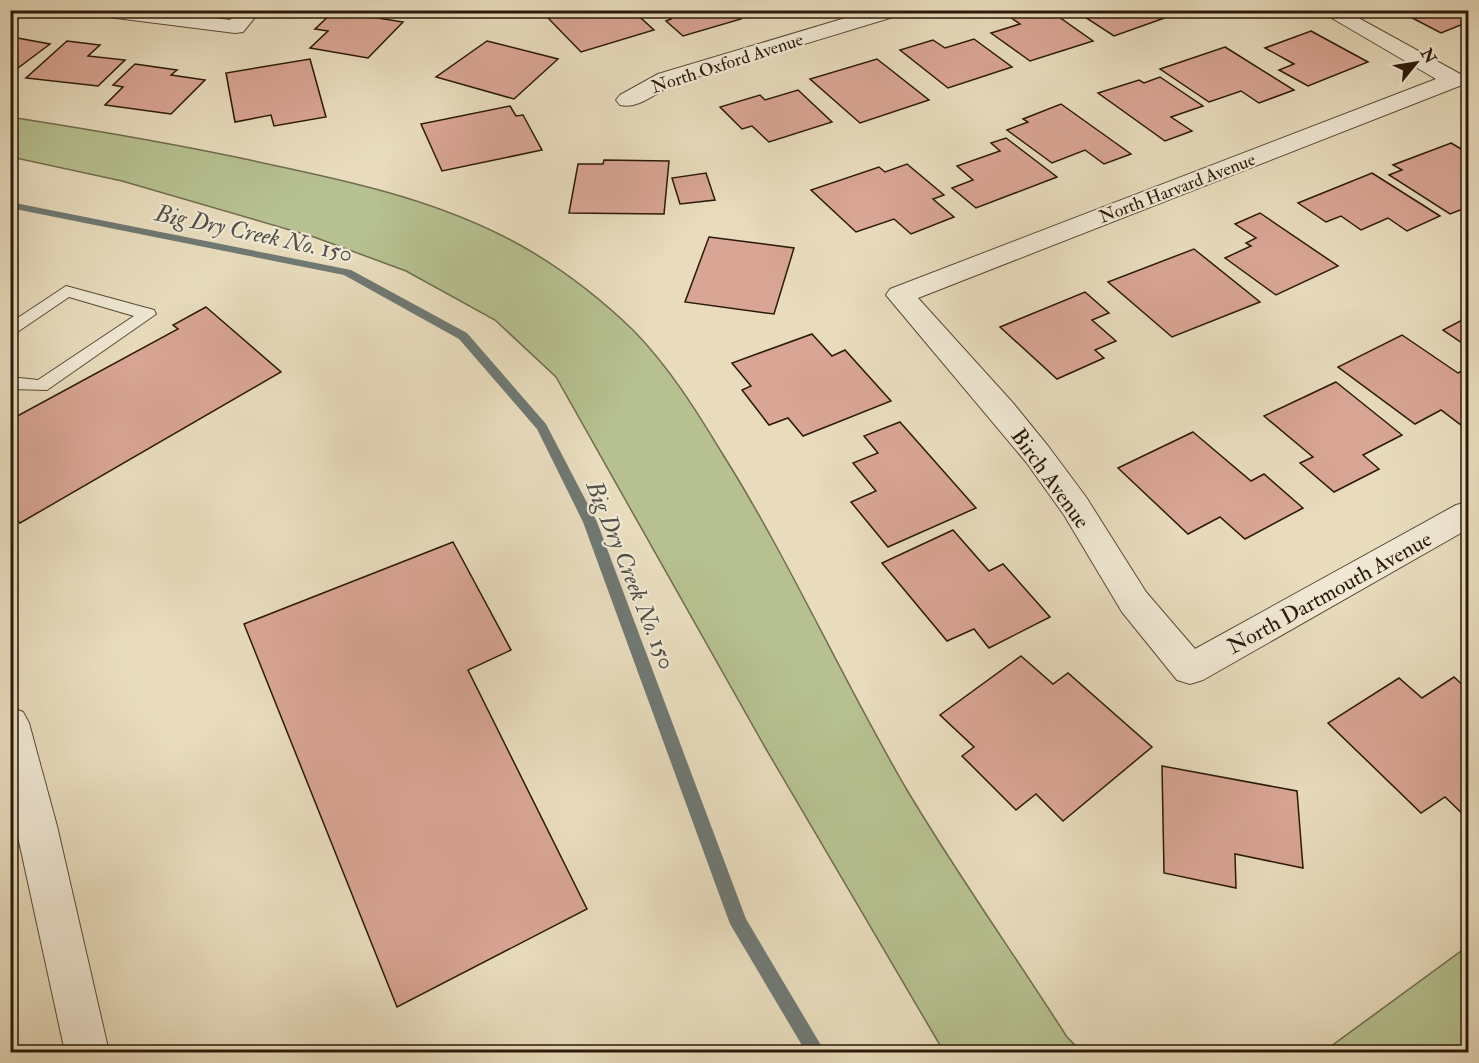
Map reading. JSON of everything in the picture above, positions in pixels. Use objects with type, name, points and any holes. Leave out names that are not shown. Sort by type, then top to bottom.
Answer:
[{"type":"street","points":[[100,10],[235,27],[251,10]]},
{"type":"street","name":"North Oxford Avenue","points":[[628,100],[666,79],[897,10]]},
{"type":"street","name":"North Harvard Avenue","points":[[900,295],[1454,80],[1328,10]]},
{"type":"street","name":"Birch Avenue","points":[[900,295],[1002,410],[1075,506],[1134,602],[1190,669]]},
{"type":"street","name":"North Dartmouth Avenue","points":[[1190,669],[1468,514]]},
{"type":"street","points":[[10,723],[37,826],[87,1053]]},
{"type":"lane","points":[[10,383],[41,386],[148,314],[66,291],[11,332]]},
{"type":"green space","points":[[10,117],[211,152],[402,196],[462,217],[520,245],[580,284],[608,307],[659,359],[702,421],[747,494],[907,790],[1067,1037],[1082,1052],[944,1052],[766,749],[556,377],[495,320],[406,271],[314,237],[122,181],[11,157]]},
{"type":"green space","points":[[1468,946],[1468,1052],[1323,1052]]},
{"type":"building","points":[[594,10],[632,10],[654,30],[581,52],[548,18],[576,11],[580,14]]},
{"type":"building","points":[[661,10],[731,10],[741,19],[683,36],[666,21],[671,19]]},
{"type":"building","points":[[1022,10],[1049,10],[1093,41],[1030,61],[991,33],[1020,24],[1007,15]]},
{"type":"building","points":[[1074,10],[1166,10],[1173,15],[1114,36]]},
{"type":"building","points":[[1397,10],[1468,10],[1468,22],[1441,33]]},
{"type":"building","points":[[334,11],[403,22],[368,58],[310,48],[328,31],[315,29]]},
{"type":"building","points":[[1311,31],[1368,62],[1308,86],[1279,70],[1294,64],[1265,48]]},
{"type":"building","points":[[12,37],[50,44],[10,74]]},
{"type":"building","points":[[974,39],[1012,67],[948,88],[900,50],[933,40],[945,48]]},
{"type":"building","points":[[67,41],[100,45],[88,56],[125,60],[98,86],[26,78]]},
{"type":"building","points":[[487,41],[558,59],[514,99],[436,77]]},
{"type":"building","points":[[1225,47],[1294,90],[1259,103],[1241,91],[1209,102],[1160,69]]},
{"type":"building","points":[[310,59],[326,117],[274,126],[271,115],[235,122],[226,73]]},
{"type":"building","points":[[877,59],[929,100],[860,123],[810,79]]},
{"type":"building","points":[[135,64],[177,70],[171,75],[205,80],[171,114],[105,105],[123,87],[113,85]]},
{"type":"building","points":[[1160,77],[1203,106],[1171,117],[1192,131],[1165,141],[1098,93],[1139,80],[1144,83]]},
{"type":"building","points":[[798,90],[832,122],[769,142],[752,126],[742,129],[720,107],[760,95],[765,100]]},
{"type":"building","points":[[1061,104],[1131,154],[1104,164],[1085,150],[1052,163],[1007,130],[1028,122],[1023,119]]},
{"type":"building","points":[[510,106],[516,116],[523,115],[542,150],[442,171],[421,124]]},
{"type":"building","points":[[1006,138],[1057,177],[976,208],[952,188],[973,180],[957,166],[1000,151],[991,143]]},
{"type":"building","points":[[1451,143],[1468,153],[1468,162],[1465,164],[1468,166],[1468,183],[1463,186],[1468,189],[1468,207],[1450,214],[1389,175],[1402,170],[1393,165]]},
{"type":"building","points":[[604,160],[669,161],[664,214],[569,213],[578,164],[603,164]]},
{"type":"building","points":[[907,164],[944,195],[933,199],[954,217],[911,234],[894,219],[856,232],[811,190],[879,167],[885,172]]},
{"type":"building","points":[[706,173],[715,200],[680,204],[672,178]]},
{"type":"building","points":[[1372,173],[1440,216],[1407,231],[1388,218],[1361,230],[1341,216],[1326,222],[1298,203]]},
{"type":"building","points":[[1260,213],[1338,266],[1276,295],[1225,258],[1251,246],[1246,243],[1256,238],[1235,224]]},
{"type":"building","points":[[709,237],[794,248],[774,314],[685,302]]},
{"type":"building","points":[[1194,249],[1260,302],[1172,337],[1108,282]]},
{"type":"building","points":[[1085,292],[1109,313],[1092,320],[1116,341],[1095,350],[1104,358],[1057,379],[1000,327]]},
{"type":"building","points":[[206,307],[281,372],[20,523],[10,513],[10,420],[178,329],[173,325]]},
{"type":"building","points":[[1468,317],[1468,347],[1443,330]]},
{"type":"building","points":[[812,334],[832,356],[845,350],[891,401],[803,436],[788,418],[769,425],[742,390],[751,386],[732,363]]},
{"type":"building","points":[[1402,335],[1458,373],[1468,368],[1468,421],[1461,425],[1441,410],[1415,424],[1338,367]]},
{"type":"building","points":[[1336,382],[1402,435],[1363,455],[1379,469],[1334,492],[1300,463],[1313,457],[1264,416]]},
{"type":"building","points":[[900,422],[976,508],[888,547],[851,502],[876,491],[853,463],[878,453],[864,436]]},
{"type":"building","points":[[1193,432],[1251,481],[1264,474],[1303,508],[1245,539],[1220,517],[1188,534],[1118,468]]},
{"type":"building","points":[[953,530],[989,571],[1003,564],[1050,617],[989,648],[974,629],[947,641],[882,563]]},
{"type":"building","points":[[453,542],[511,650],[468,670],[587,909],[397,1007],[244,624]]},
{"type":"building","points":[[1021,656],[1053,684],[1068,673],[1152,747],[1063,821],[1036,794],[1016,810],[962,756],[974,747],[940,715]]},
{"type":"building","points":[[1454,677],[1468,690],[1468,819],[1445,797],[1421,813],[1328,723],[1399,678],[1422,698]]},
{"type":"building","points":[[1162,766],[1297,791],[1303,868],[1235,854],[1236,888],[1164,873]]},
{"type":"waterway","name":"Big Dry Creek No. 150","points":[[10,205],[347,272],[463,336],[542,427],[590,522],[739,924],[816,1052]]}]
